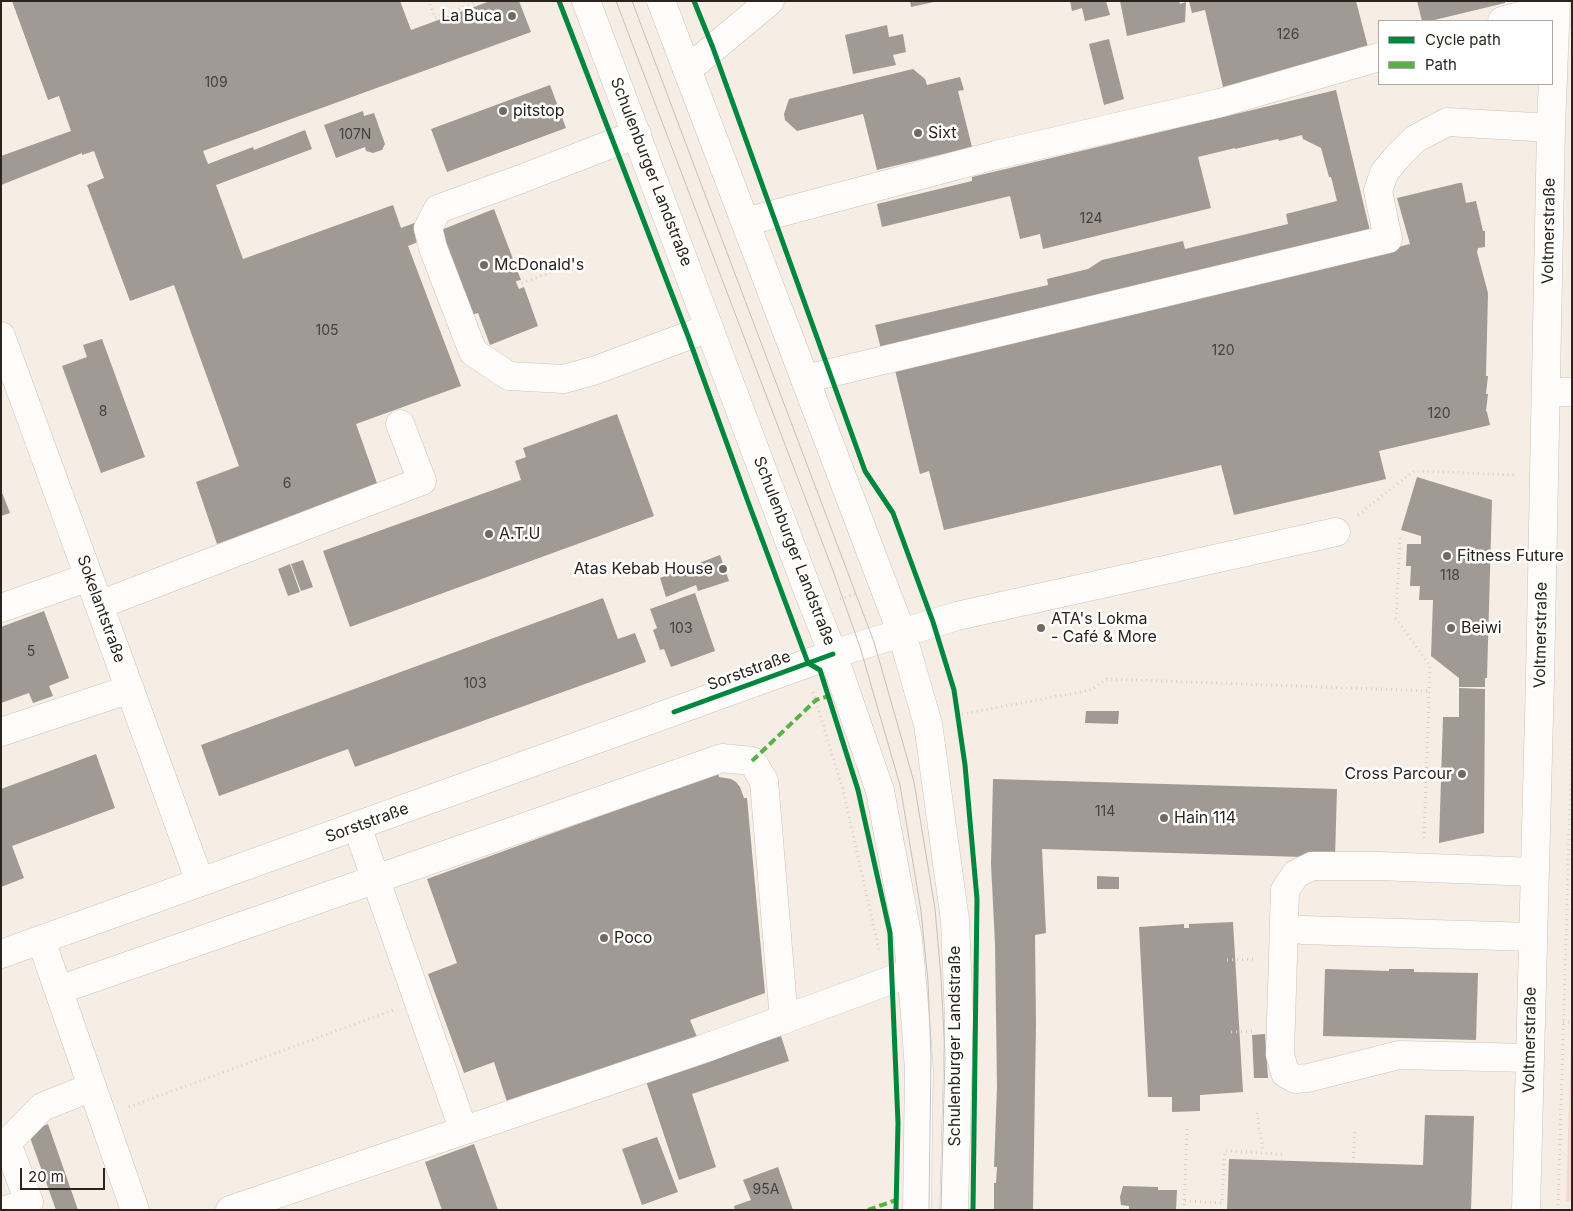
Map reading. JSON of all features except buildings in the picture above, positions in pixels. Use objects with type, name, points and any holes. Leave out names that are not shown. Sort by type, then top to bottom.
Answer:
[{"type":"street","name":"Schulenburger Landstraße","points":[[586,1],[814,608],[821,659],[880,790],[908,939],[901,976],[919,1070],[917,1210]]},
{"type":"street","name":"Schulenburger Landstraße","points":[[661,1],[884,584],[902,634],[928,724],[955,921],[959,1018],[954,1210]]},
{"type":"street","points":[[687,70],[770,1]]},
{"type":"street","points":[[1505,20],[1556,4]]},
{"type":"street","name":"Voltmerstraße","points":[[1553,78],[1556,4]]},
{"type":"street","points":[[745,222],[996,155],[1220,103],[1378,57]]},
{"type":"street","name":"Voltmerstraße","points":[[1526,1210],[1544,476],[1559,392],[1551,128],[1553,85]]},
{"type":"street","points":[[805,378],[1388,240],[1378,191],[1384,173],[1415,139],[1447,122],[1551,128]]},
{"type":"street","points":[[637,134],[522,179],[438,209],[428,228],[432,248],[473,352],[509,376],[564,379],[596,370],[709,328]]},
{"type":"street","name":"Sokelantstraße","points":[[1,336],[200,882]]},
{"type":"street","points":[[99,605],[422,481],[400,424]]},
{"type":"street","name":"Sorststraße","points":[[1,954],[821,659],[934,622],[1336,532]]},
{"type":"street","points":[[1,608],[89,578]]},
{"type":"street","points":[[1,732],[130,689]]},
{"type":"street","points":[[58,990],[722,758],[752,761],[764,782],[784,1020]]},
{"type":"street","points":[[358,826],[418,1000],[471,1127]]},
{"type":"street","points":[[1530,1058],[1399,1055],[1308,1078],[1295,1079],[1286,1073],[1280,1054],[1284,890],[1296,874],[1312,866],[1535,872]]},
{"type":"street","points":[[1302,930],[1533,936]]},
{"type":"street","points":[[41,940],[135,1210]]},
{"type":"street","points":[[230,1210],[703,1049],[901,976]]},
{"type":"street","points":[[6,1210],[29,1202],[4,1144],[42,1107],[92,1087]]},
{"type":"path","points":[[430,4],[435,18],[481,1]]},
{"type":"path","points":[[517,285],[557,270]]},
{"type":"path","points":[[1336,532],[1414,471],[1544,476]]},
{"type":"path","points":[[1400,538],[1396,618],[1430,666],[1423,868]]},
{"type":"path","points":[[814,608],[884,584]]},
{"type":"path","points":[[821,659],[807,671],[842,790],[881,960],[901,976]]},
{"type":"path","points":[[957,715],[1090,690],[1107,679],[1430,691]]},
{"type":"path","points":[[1558,1210],[1572,736]]},
{"type":"path","points":[[103,1117],[418,1000]]},
{"type":"path","points":[[1257,1113],[1263,1152]]},
{"type":"path","points":[[1184,1210],[1187,1129]]},
{"type":"path","points":[[1353,1163],[1355,1130]]},
{"type":"path","points":[[1185,1200],[1222,1203],[1225,1151],[1282,1154]]},
{"type":"shaded area","points":[[1572,1005],[1572,1202],[1566,1201]]},
{"type":"tram line","points":[[616,1],[832,568],[860,647],[900,785],[921,911],[928,982],[931,1056],[929,1210]]},
{"type":"tram line","points":[[632,1],[874,642],[914,782],[935,909],[941,977],[945,1056],[941,1210]]},
{"type":"marked path","points":[[752,761],[816,700],[829,696]]},
{"type":"marked path","points":[[868,1210],[896,1200]]},
{"type":"cycle path","points":[[559,1],[688,336],[808,663],[820,670],[858,790],[890,933],[898,1123],[896,1210]]},
{"type":"cycle path","points":[[694,1],[713,48],[865,471],[893,513],[933,622],[954,690],[965,765],[977,899],[973,1210]]},
{"type":"cycle path","points":[[674,712],[833,654]]},
{"type":"place","name":"La Buca","points":[[512,16]]},
{"type":"place","name":"pitstop","points":[[503,111]]},
{"type":"place","name":"Sixt","points":[[918,133]]},
{"type":"place","name":"McDonald's","points":[[484,265]]},
{"type":"place","name":"A.T.U","points":[[489,534]]},
{"type":"place","name":"Fitness Future","points":[[1447,556]]},
{"type":"place","name":"Atas Kebab House","points":[[723,569]]},
{"type":"place","name":"ATA's Lokma - Café & More","points":[[1041,628]]},
{"type":"place","name":"Beiwi","points":[[1451,628]]},
{"type":"place","name":"Cross Parcour","points":[[1462,774]]},
{"type":"place","name":"Hain 114","points":[[1164,818]]},
{"type":"place","name":"Poco","points":[[604,938]]}]
